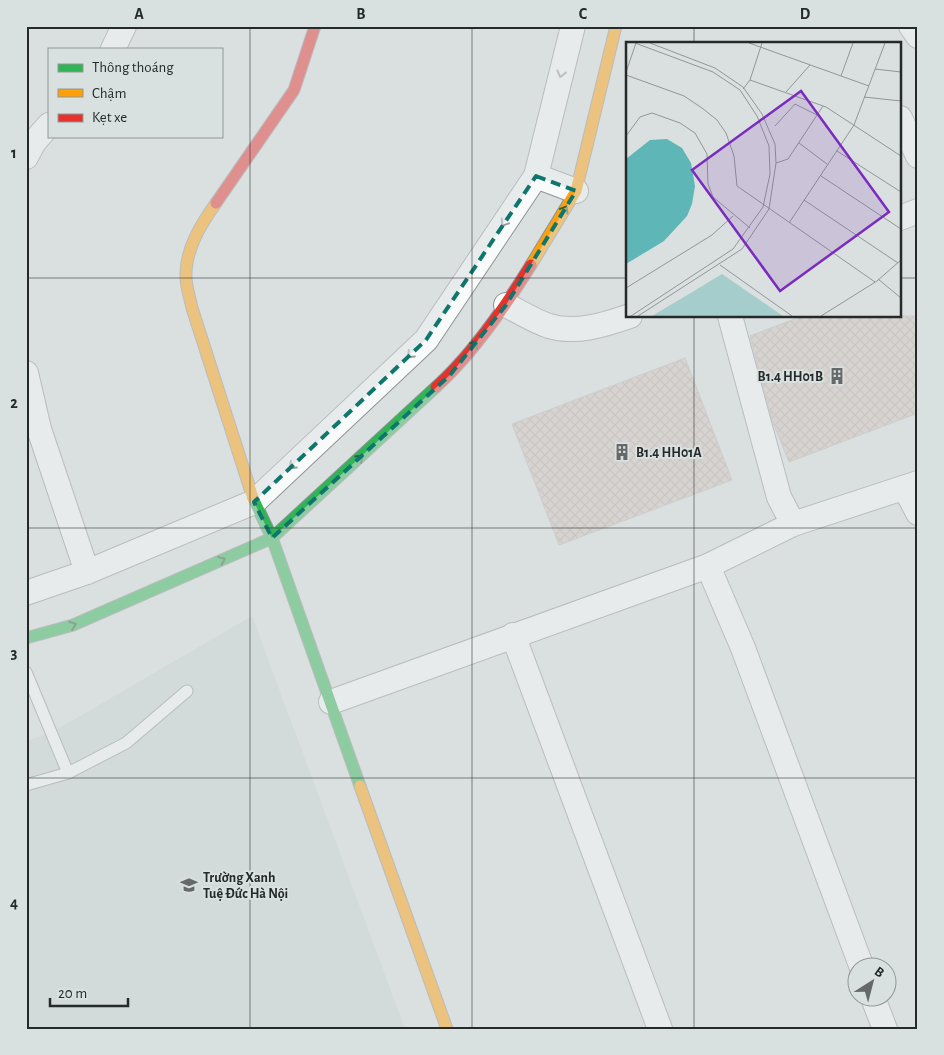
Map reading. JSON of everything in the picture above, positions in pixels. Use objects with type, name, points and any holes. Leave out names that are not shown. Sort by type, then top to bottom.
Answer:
[{"type":"street","points":[[113,48],[124,26]]},
{"type":"street","points":[[316,26],[294,90],[205,219],[191,247],[186,277],[192,308],[254,502],[272,538],[447,1029]]},
{"type":"street","points":[[26,593],[87,572],[254,502],[426,340],[536,176],[573,26]]},
{"type":"street","points":[[26,638],[74,625],[272,538],[450,375],[506,305],[576,191],[616,26]]},
{"type":"street","points":[[911,26],[918,36]]},
{"type":"street","points":[[902,122],[918,156]]},
{"type":"street","points":[[26,158],[34,142],[48,126]]},
{"type":"street","points":[[536,176],[576,191]]},
{"type":"street","points":[[902,217],[918,211]]},
{"type":"street","points":[[506,305],[548,326],[560,328],[590,328],[626,317]]},
{"type":"street","points":[[731,318],[779,497],[793,524]]},
{"type":"street","points":[[26,373],[32,430],[87,572]]},
{"type":"street","points":[[332,702],[708,566],[793,524],[912,486],[918,513]]},
{"type":"street","points":[[708,566],[746,657],[858,958]]},
{"type":"street","points":[[513,635],[660,1029]]},
{"type":"street","points":[[877,1008],[885,1029]]},
{"type":"lane","points":[[26,672],[68,773]]},
{"type":"lane","points":[[26,784],[68,773],[126,743],[187,691]]},
{"type":"highlighted area","points":[[536,176],[576,191],[506,305],[450,375],[272,538],[254,502],[426,340]]},
{"type":"shaded area","name":"Trường Xanh Tuệ Đức Hà Nội","points":[[252,616],[405,1029],[26,1029],[26,741],[51,733]]},
{"type":"building","name":"B1.4 HH01B","points":[[902,316],[918,316],[918,413],[789,462],[772,420],[750,336],[797,318],[902,318]]},
{"type":"building","name":"B1.4 HH01A","points":[[685,358],[732,480],[559,545],[512,424]]},
{"type":"traffic: fast","points":[[26,638],[73,625],[272,538],[436,387]]},
{"type":"traffic: fast","points":[[253,498],[272,538],[360,786]]},
{"type":"traffic: slow","points":[[531,265],[576,191],[616,26]]},
{"type":"traffic: slow","points":[[216,203],[191,247],[186,267],[187,285],[192,308],[253,498]]},
{"type":"traffic: slow","points":[[360,786],[447,1029]]},
{"type":"traffic: jam","points":[[216,203],[294,90],[315,26]]},
{"type":"traffic: jam","points":[[436,387],[463,360],[488,329],[531,265]]},
{"type":"place","name":"B1.4 HH01B","points":[[837,376]]},
{"type":"place","name":"B1.4 HH01A","points":[[622,452]]},
{"type":"place","name":"Trường Xanh Tuệ Đức Hà Nội","points":[[189,885]]}]
